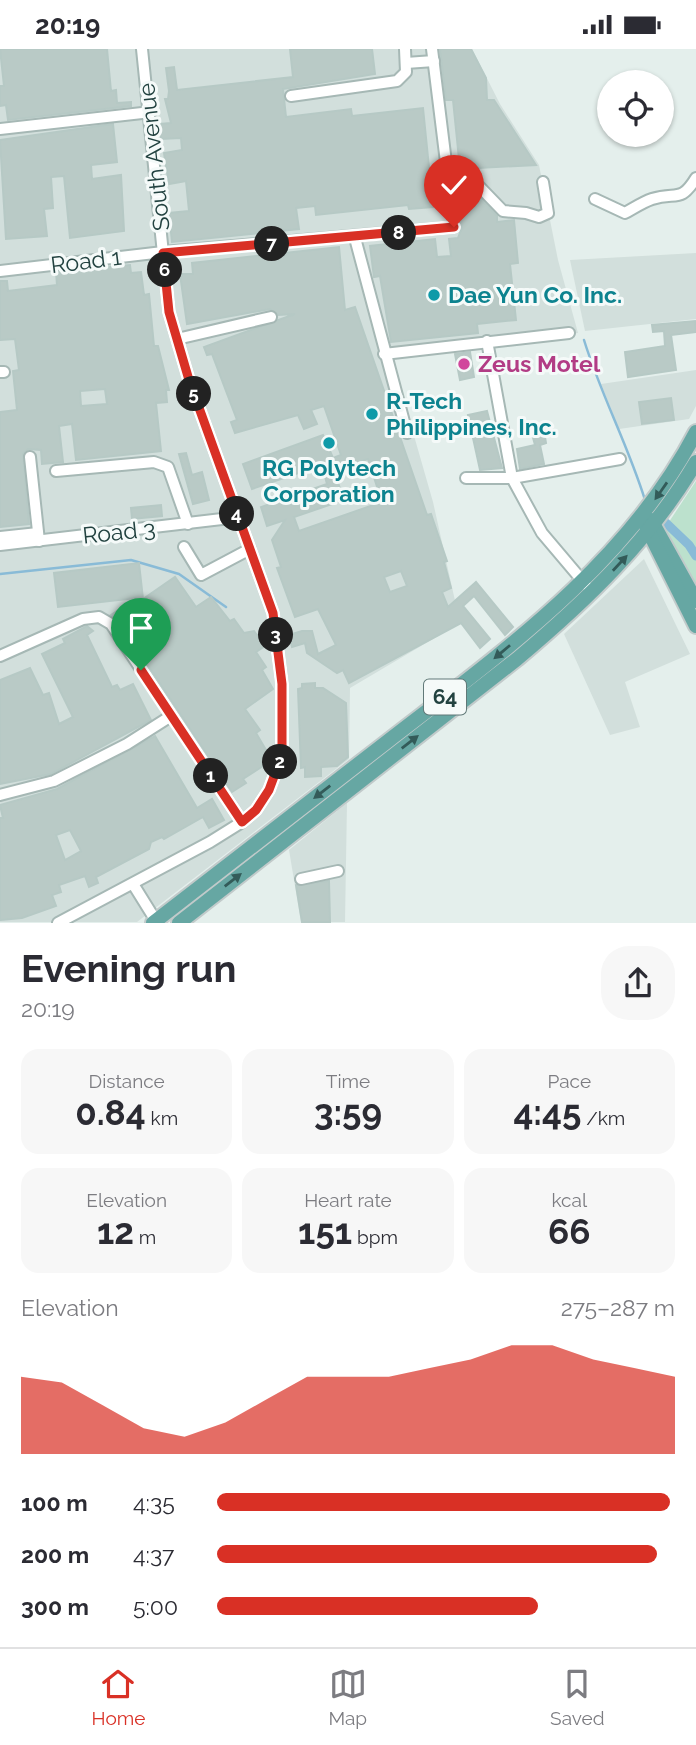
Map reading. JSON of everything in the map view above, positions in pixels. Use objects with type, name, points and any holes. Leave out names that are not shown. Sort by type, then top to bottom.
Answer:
[{"type":"main road","name":"64","points":[[155,922],[499,655],[649,523],[696,432]]},
{"type":"main road","name":"64","points":[[179,922],[517,659],[593,592],[696,462]]},
{"type":"main road","points":[[649,523],[696,601]]},
{"type":"main road","points":[[649,523],[696,626]]},
{"type":"street","name":"South Avenue","points":[[58,922],[133,884],[242,822],[256,810],[269,790],[282,755],[282,684],[273,613],[169,312],[142,49]]},
{"type":"street","points":[[291,96],[397,81],[406,72],[405,49]]},
{"type":"street","points":[[406,63],[433,55]]},
{"type":"street","name":"Road 1","points":[[0,271],[163,253],[355,238],[454,227],[433,55]]},
{"type":"street","points":[[0,129],[150,112]]},
{"type":"street","points":[[595,199],[625,213],[650,199],[677,197],[687,193],[696,177]]},
{"type":"street","points":[[448,180],[473,180],[500,209],[539,217],[548,213],[544,182]]},
{"type":"street","points":[[355,238],[407,433]]},
{"type":"street","points":[[177,339],[271,317]]},
{"type":"street","points":[[384,354],[569,333]]},
{"type":"street","points":[[487,341],[512,478],[542,533],[593,592]]},
{"type":"street","points":[[0,537],[38,537],[30,457]]},
{"type":"street","points":[[466,478],[512,478],[620,459]]},
{"type":"street","points":[[56,471],[154,462],[168,467],[188,524]]},
{"type":"street","name":"Road 3","points":[[0,545],[38,537],[239,517]]},
{"type":"street","points":[[184,547],[201,575],[250,549]]},
{"type":"street","points":[[0,656],[83,619],[99,617],[111,624],[242,822]]},
{"type":"street","points":[[0,795],[54,781],[127,744],[172,716]]},
{"type":"street","points":[[301,879],[338,871]]},
{"type":"street","points":[[133,884],[155,922]]},
{"type":"shaded area","points":[[0,49],[472,49],[500,104],[539,165],[558,260],[578,333],[390,352],[433,502],[460,623],[350,688],[349,759],[137,922],[0,922]]},
{"type":"shaded area","points":[[696,253],[696,319],[585,331],[570,260]]},
{"type":"shaded area","points":[[696,370],[696,406],[689,419],[619,429],[601,384]]},
{"type":"shaded area","points":[[644,559],[690,654],[625,682],[640,727],[610,735],[564,634]]},
{"type":"shaded area","points":[[347,803],[345,922],[301,922],[289,850]]},
{"type":"green space","points":[[696,481],[696,588],[665,528]]},
{"type":"building","points":[[0,49],[107,49],[111,91],[116,90],[117,103],[131,102],[131,106],[8,120],[6,105],[0,106],[0,86],[4,86]]},
{"type":"building","points":[[290,49],[372,49],[375,74],[283,89],[286,117],[351,109],[352,116],[423,108],[433,207],[409,209],[408,205],[316,215],[315,206],[296,208],[299,229],[172,242],[169,213],[189,211],[186,181],[169,184],[164,153],[182,150],[181,138],[161,139],[160,124],[171,123],[165,99],[168,99],[169,91],[166,68],[174,67],[177,90],[293,77]]},
{"type":"building","points":[[440,49],[471,49],[486,78],[487,100],[494,100],[536,165],[460,169],[453,100],[446,100]]},
{"type":"building","points":[[113,124],[117,162],[91,165],[92,179],[121,175],[124,231],[70,238],[64,176],[51,177],[53,208],[44,209],[47,236],[6,239],[0,140]]},
{"type":"building","points":[[457,188],[470,188],[497,216],[497,222],[514,220],[518,263],[510,264],[516,320],[477,324],[478,333],[391,342],[380,276],[374,277],[370,246],[435,239],[437,257],[451,256],[449,239],[458,238],[462,227]]},
{"type":"building","points":[[339,247],[345,310],[355,307],[427,515],[431,514],[447,561],[444,562],[451,588],[442,592],[448,607],[476,582],[513,627],[505,635],[474,596],[463,606],[490,639],[480,648],[461,623],[349,683],[343,670],[337,673],[307,653],[305,643],[292,647],[289,635],[302,631],[312,631],[318,654],[336,645],[318,609],[295,617],[277,568],[281,567],[272,540],[285,520],[267,526],[261,507],[327,484],[322,465],[252,489],[243,464],[323,435],[333,458],[341,455],[324,406],[311,410],[317,424],[304,429],[298,415],[235,433],[231,422],[237,420],[212,354],[207,355],[204,347],[295,314],[278,315],[270,309],[187,324],[180,274],[193,274],[192,263]],"holes":[[[368,459],[382,502],[299,531],[294,517],[344,500],[334,471]],[[401,571],[407,586],[390,592],[384,577]]]},
{"type":"building","points":[[130,265],[131,273],[141,272],[144,295],[149,294],[154,346],[158,346],[169,390],[166,390],[167,402],[156,403],[161,451],[76,460],[72,424],[59,426],[63,462],[42,464],[41,450],[28,449],[23,454],[29,524],[0,527],[0,412],[17,410],[13,371],[19,370],[15,339],[0,340],[0,281],[7,281],[8,291],[57,285],[56,272]],"holes":[[[105,389],[107,404],[81,406],[80,391]]]},
{"type":"building","points":[[695,321],[696,332],[671,335],[676,370],[628,377],[625,352],[665,346],[664,331],[653,332],[652,325]]},
{"type":"building","name":"Zeus Motel","points":[[470,352],[474,377],[460,380],[455,354]]},
{"type":"building","points":[[671,398],[674,420],[642,424],[639,402]]},
{"type":"building","points":[[487,411],[502,468],[480,470],[468,415]]},
{"type":"building","points":[[544,431],[546,443],[540,445],[544,464],[520,469],[517,449],[535,445],[532,434]]},
{"type":"building","points":[[186,453],[192,475],[202,472],[209,500],[193,504],[179,454]]},
{"type":"building","points":[[161,505],[162,516],[132,519],[131,508]]},
{"type":"building","points":[[139,563],[143,599],[175,577],[196,607],[211,597],[230,621],[234,619],[244,633],[254,631],[265,646],[256,652],[266,667],[262,670],[273,689],[245,709],[260,730],[256,733],[269,755],[263,760],[266,764],[243,779],[246,783],[232,792],[118,620],[111,615],[136,598],[58,607],[54,573]]},
{"type":"building","points":[[87,626],[93,631],[87,635],[112,687],[117,685],[120,690],[133,684],[151,720],[51,774],[0,784],[0,680],[30,668],[43,695],[49,693],[59,724],[73,717],[42,654],[65,643],[63,639]]},
{"type":"building","points":[[315,683],[315,688],[323,688],[346,703],[348,757],[337,766],[321,767],[321,776],[305,777],[305,767],[301,768],[298,689],[302,688],[302,684]]},
{"type":"building","points":[[155,736],[197,808],[212,799],[224,820],[209,828],[203,817],[164,839],[162,837],[151,842],[149,849],[96,877],[98,883],[89,887],[85,876],[59,885],[61,892],[52,895],[56,906],[22,918],[0,920],[0,818],[3,818],[0,805],[57,789]],"holes":[[[70,830],[81,851],[65,860],[56,835]]]},
{"type":"building","points":[[329,881],[330,922],[302,922],[296,885]]},
{"type":"waterway","points":[[584,340],[645,500]]},
{"type":"waterway","points":[[666,523],[689,545],[696,556]]},
{"type":"waterway","points":[[0,574],[131,560],[179,574],[226,607]]},
{"type":"place","name":"Dae Yun Co. Inc.","points":[[434,295]]},
{"type":"place","name":"Zeus Motel","points":[[464,364]]},
{"type":"place","name":"R-Tech Philippines, Inc.","points":[[372,414]]},
{"type":"place","name":"RG Polytech Corporation","points":[[329,443]]},
{"type":"route","points":[[141,670],[242,822],[256,810],[269,790],[282,755],[282,684],[273,613],[189,380],[169,312],[163,253],[355,238],[454,227]]}]
